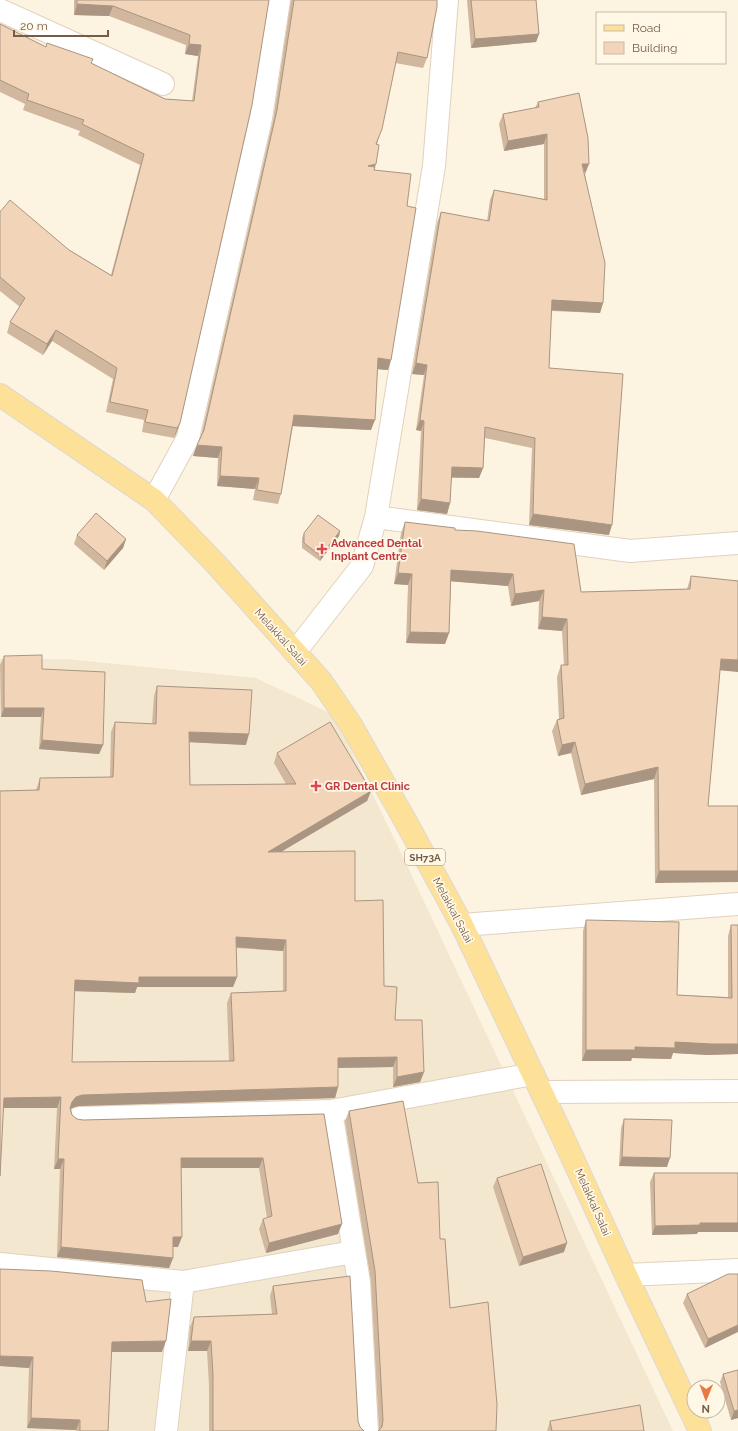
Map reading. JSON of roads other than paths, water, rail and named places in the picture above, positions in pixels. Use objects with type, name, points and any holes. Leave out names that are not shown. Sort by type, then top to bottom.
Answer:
[{"type":"main road","name":"Melakkal Salai","points":[[0,395],[154,500],[215,563],[295,652],[320,681],[351,725],[462,925],[538,1083],[626,1275],[700,1431]]},
{"type":"street","points":[[154,500],[188,438],[261,118],[279,0]]},
{"type":"street","points":[[295,652],[362,566],[376,517],[434,166],[447,0]]},
{"type":"street","points":[[0,10],[163,84]]},
{"type":"street","points":[[376,517],[630,551],[738,544]]},
{"type":"street","points":[[462,925],[738,904]]},
{"type":"street","points":[[78,1118],[331,1111],[538,1083],[738,1091]]},
{"type":"street","points":[[331,1111],[359,1282],[367,1431]]},
{"type":"street","points":[[0,1264],[183,1282],[353,1252]]},
{"type":"street","points":[[626,1275],[738,1270]]},
{"type":"street","points":[[166,1431],[183,1282]]},
{"type":"place","name":"Advanced Dental Inplant Centre","points":[[322,549]]},
{"type":"place","name":"GR Dental Clinic","points":[[316,786]]}]
